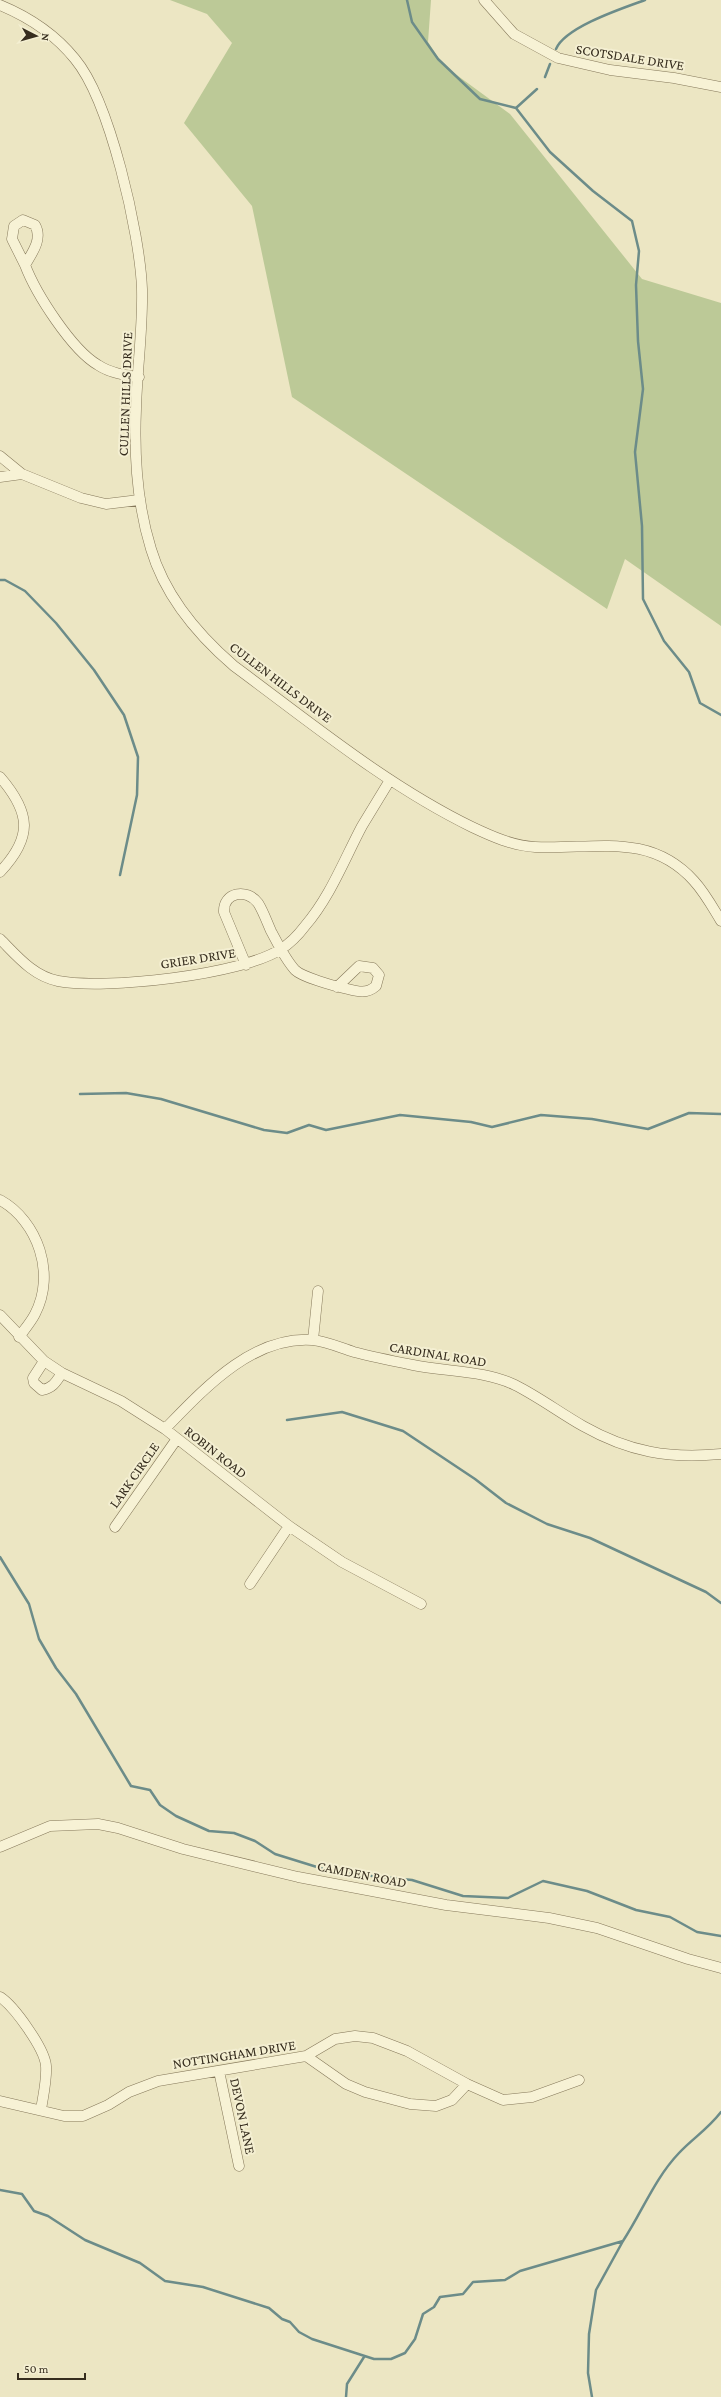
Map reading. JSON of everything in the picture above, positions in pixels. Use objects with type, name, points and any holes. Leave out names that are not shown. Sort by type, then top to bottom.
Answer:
[{"type":"street","name":"SCOTSDALE DRIVE","points":[[484,0],[514,34],[558,58],[610,70],[674,78],[721,87]]},
{"type":"street","name":"CULLEN HILLS DRIVE","points":[[0,5],[39,25],[75,59],[88,78],[106,121],[126,196],[140,266],[139,376],[136,439],[140,500],[151,551],[163,579],[175,601],[201,635],[234,666],[390,780],[471,827],[514,844],[534,847],[602,844],[644,850],[659,856],[693,881],[721,921]]},
{"type":"street","points":[[25,265],[30,280],[80,352],[108,371],[139,376]]},
{"type":"street","points":[[0,456],[22,474],[99,502],[106,504],[140,500]]},
{"type":"street","points":[[0,477],[22,474]]},
{"type":"street","points":[[0,777],[11,790],[23,811],[25,829],[12,860],[0,872]]},
{"type":"street","name":"GRIER DRIVE","points":[[0,939],[26,966],[38,973],[58,981],[86,984],[124,982],[222,971],[246,965],[281,949],[305,927],[321,905],[362,826],[390,780]]},
{"type":"street","points":[[246,965],[224,912],[223,905],[228,898],[234,894],[246,894],[258,903],[281,949],[296,971],[337,987]]},
{"type":"street","points":[[0,1200],[21,1215],[34,1235],[42,1255],[42,1296],[35,1315],[19,1337]]},
{"type":"street","points":[[313,1340],[318,1291]]},
{"type":"street","name":"ROBIN ROAD","points":[[0,1315],[19,1337],[44,1361],[62,1373],[121,1401],[165,1429],[176,1440],[288,1526],[342,1562],[421,1604]]},
{"type":"street","name":"CARDINAL ROAD","points":[[165,1429],[196,1397],[257,1352],[276,1344],[313,1340],[372,1357],[431,1369],[496,1378],[514,1385],[584,1426],[620,1444],[638,1450],[657,1454],[693,1457],[721,1454]]},
{"type":"street","points":[[44,1361],[33,1378],[37,1388],[42,1390],[49,1389],[55,1384],[62,1373]]},
{"type":"street","name":"LARK CIRCLE","points":[[114,1527],[176,1440]]},
{"type":"street","points":[[250,1584],[288,1526]]},
{"type":"street","name":"CAMDEN ROAD","points":[[0,1847],[50,1826],[98,1824],[118,1828],[183,1849],[298,1877],[446,1905],[549,1918],[597,1928],[688,1959],[721,1968]]},
{"type":"street","points":[[0,1996],[14,2008],[42,2054],[46,2065],[41,2110]]},
{"type":"street","name":"NOTTINGHAM DRIVE","points":[[0,2101],[64,2116],[83,2116],[108,2105],[129,2092],[158,2081],[306,2056],[335,2039],[355,2036],[373,2038],[407,2051],[467,2084],[503,2100],[518,2100],[579,2080]]},
{"type":"street","points":[[306,2056],[346,2084],[365,2092],[410,2104],[436,2106],[452,2100],[467,2084]]},
{"type":"street","name":"DEVON LANE","points":[[219,2071],[239,2166]]},
{"type":"green space","points":[[170,0],[431,0],[428,42],[443,65],[510,114],[642,279],[721,303],[721,626],[625,559],[607,609],[292,397],[252,206],[184,123],[232,43],[207,14]]},
{"type":"waterway","points":[[407,0],[412,22],[438,59],[480,99],[516,108],[550,152],[593,191],[632,221],[639,251],[636,285],[638,341],[643,389],[635,452],[642,526],[643,599],[664,641],[689,672],[700,703],[721,715]]},
{"type":"waterway","points":[[556,49],[571,33],[582,26],[610,13],[645,0]]},
{"type":"waterway","points":[[545,77],[550,64]]},
{"type":"waterway","points":[[516,108],[537,89]]},
{"type":"waterway","points":[[0,580],[5,580],[25,591],[56,623],[94,670],[124,715],[138,757],[137,795],[120,875]]},
{"type":"waterway","points":[[80,1094],[126,1093],[161,1099],[264,1130],[287,1133],[309,1125],[326,1130],[400,1115],[471,1122],[492,1127],[541,1115],[592,1119],[648,1129],[689,1113],[721,1114]]},
{"type":"waterway","points":[[287,1420],[342,1412],[403,1431],[475,1479],[506,1503],[547,1524],[590,1538],[706,1592],[721,1603]]},
{"type":"waterway","points":[[0,1557],[29,1604],[39,1639],[56,1668],[76,1694],[131,1786],[150,1790],[160,1805],[176,1816],[209,1831],[234,1833],[255,1841],[275,1854],[333,1872],[412,1880],[463,1896],[508,1898],[543,1881],[587,1891],[636,1910],[670,1917],[697,1932],[721,1936]]},
{"type":"waterway","points":[[0,2190],[22,2194],[34,2211],[48,2216],[85,2240],[140,2263],[165,2281],[203,2287],[269,2308],[282,2319],[290,2322],[299,2332],[312,2339],[374,2359],[391,2359],[405,2353],[415,2339],[423,2314],[434,2307],[440,2297],[463,2294],[473,2282],[505,2280],[520,2271],[623,2241],[670,2163],[721,2112]]},
{"type":"waterway","points":[[592,2397],[588,2373],[589,2334],[596,2290],[623,2241]]},
{"type":"waterway","points":[[346,2397],[347,2384],[364,2357]]}]
